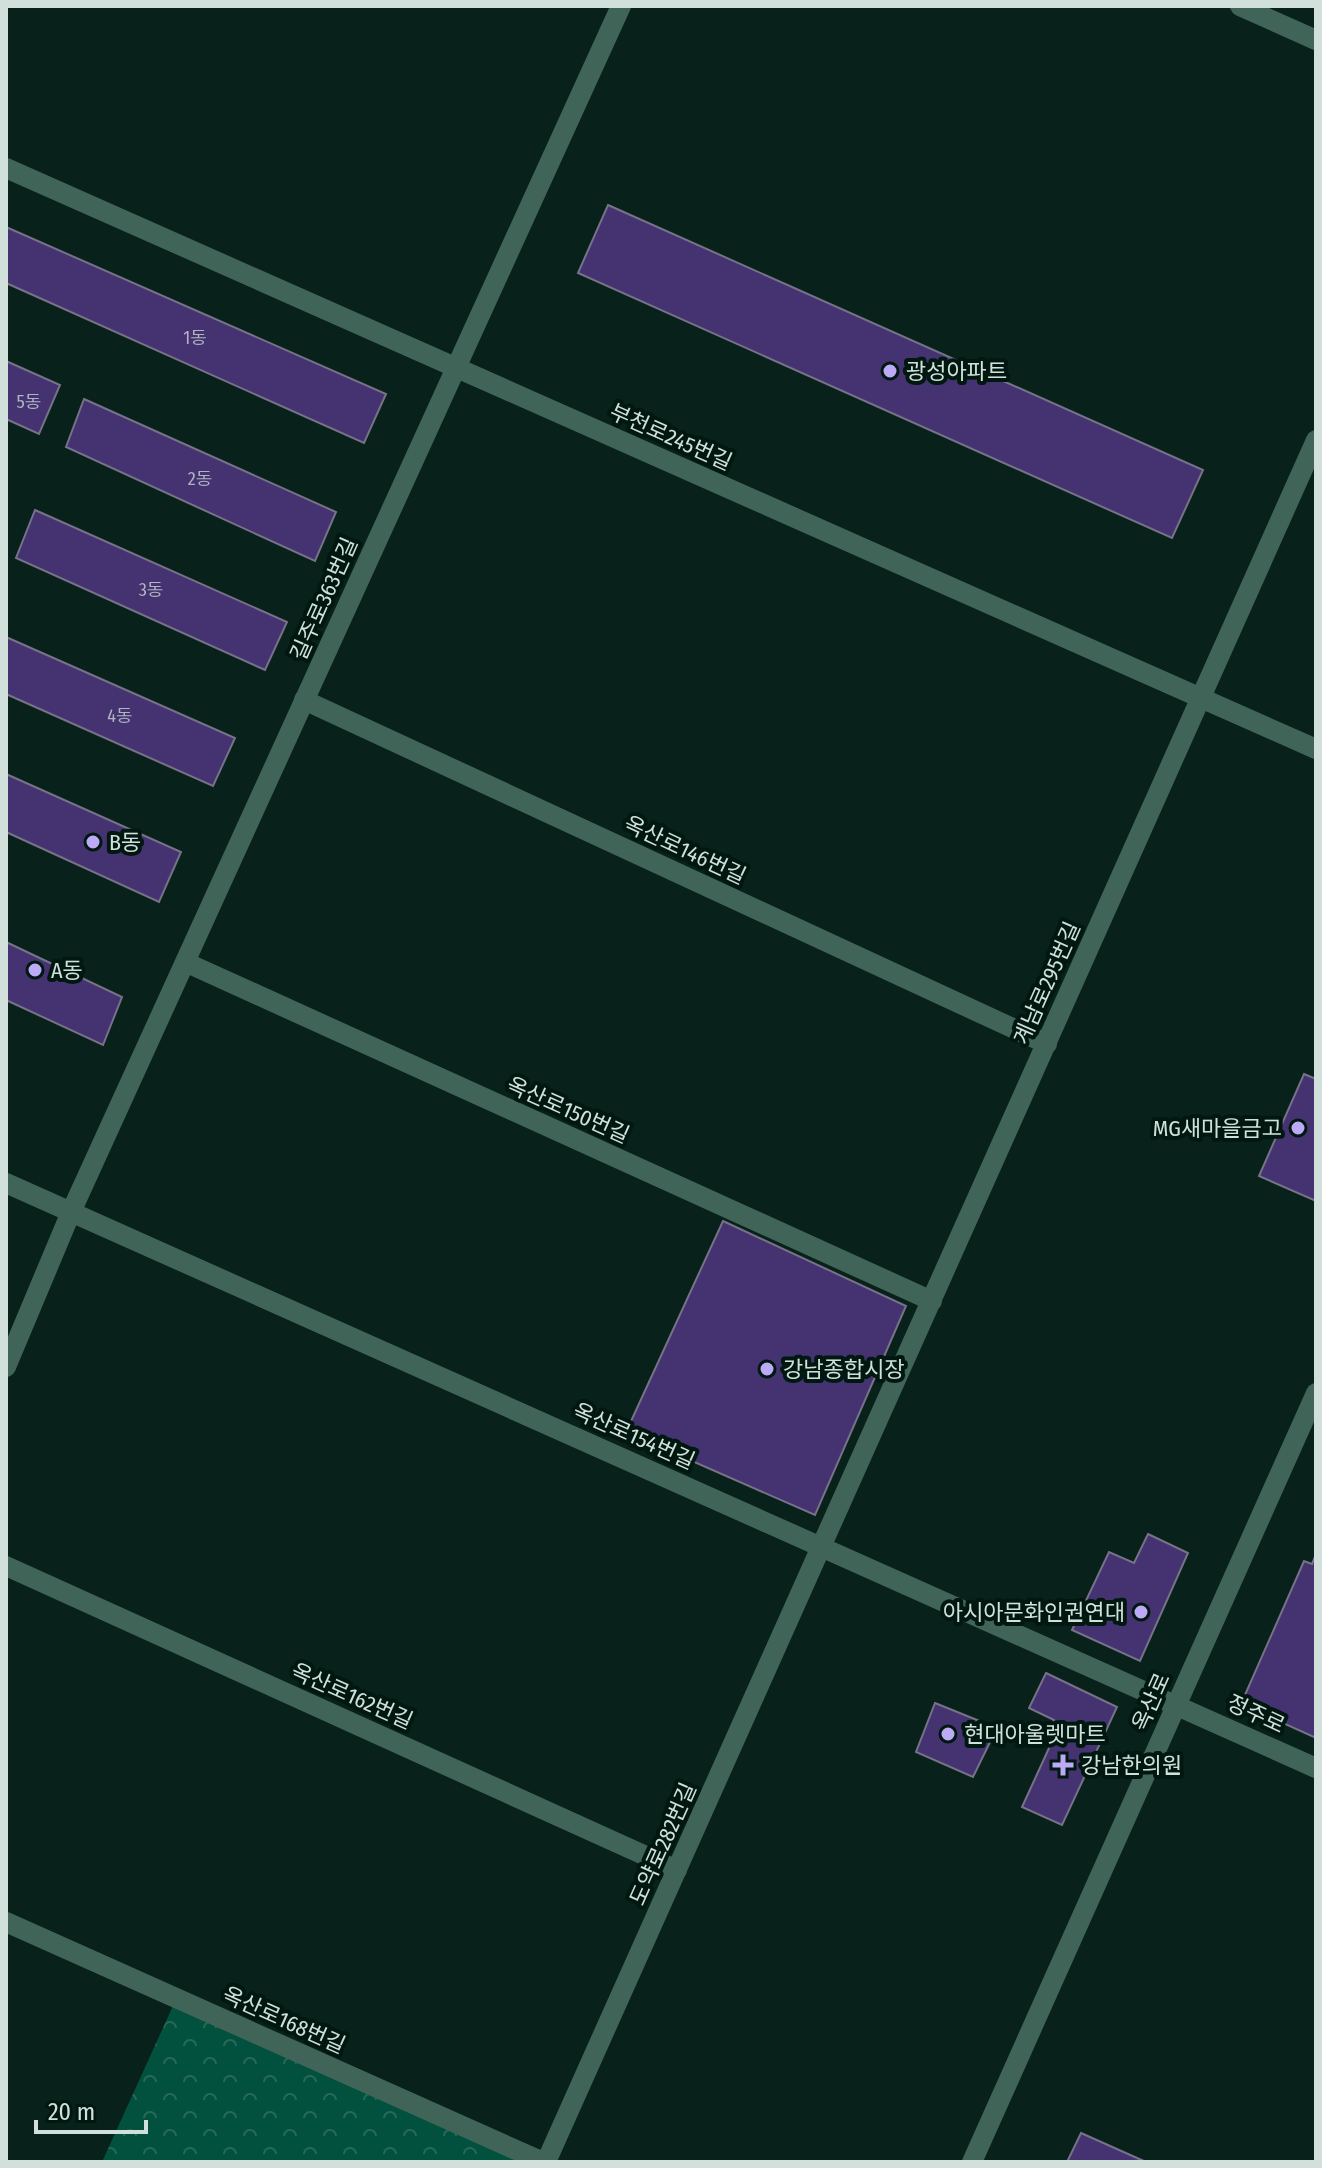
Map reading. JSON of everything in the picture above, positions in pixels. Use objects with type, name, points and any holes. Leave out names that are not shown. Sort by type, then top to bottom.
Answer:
[{"type":"street","name":"길주로363번길","points":[[6,1367],[71,1212],[621,6]]},
{"type":"street","points":[[1240,6],[1316,40]]},
{"type":"street","name":"부천로245번길","points":[[6,168],[1316,749]]},
{"type":"street","name":"계남로295번길","points":[[823,1546],[1316,440]]},
{"type":"street","name":"옥산로146번길","points":[[304,700],[1047,1044]]},
{"type":"street","name":"옥산로150번길","points":[[185,962],[932,1301]]},
{"type":"street","name":"옥산로154번길","points":[[6,1183],[1177,1704]]},
{"type":"street","name":"옥산로","points":[[972,2162],[1316,1393]]},
{"type":"street","name":"도약로282번길","points":[[544,2162],[823,1546]]},
{"type":"street","name":"옥산로162번길","points":[[6,1566],[677,1870]]},
{"type":"street","name":"정주로","points":[[1177,1704],[1316,1768]]},
{"type":"street","name":"옥산로168번길","points":[[6,1922],[544,2162]]},
{"type":"green space","points":[[177,1997],[543,2162],[102,2162]]},
{"type":"building","name":"광성아파트","points":[[608,205],[1203,470],[1172,538],[578,273]]},
{"type":"building","points":[[6,227],[386,394],[364,443],[6,283]]},
{"type":"building","points":[[6,361],[60,385],[39,434],[6,419]]},
{"type":"building","points":[[84,399],[336,512],[315,561],[66,447]]},
{"type":"building","points":[[35,510],[287,622],[265,670],[16,558]]},
{"type":"building","points":[[6,637],[235,738],[213,786],[6,694]]},
{"type":"building","name":"B동","points":[[6,774],[181,852],[159,902],[6,832]]},
{"type":"building","name":"A동","points":[[6,942],[122,997],[103,1045],[6,1000]]},
{"type":"building","name":"MG새마을금고","points":[[1304,1074],[1316,1079],[1316,1201],[1259,1176]]},
{"type":"building","name":"강남종합시장","points":[[723,1221],[906,1306],[815,1515],[626,1432]]},
{"type":"building","points":[[1148,1534],[1188,1553],[1140,1661],[1072,1630],[1109,1552],[1134,1563]]},
{"type":"building","points":[[1316,1554],[1316,1738],[1241,1704],[1304,1561],[1312,1564]]},
{"type":"building","points":[[1046,1673],[1117,1707],[1062,1825],[1022,1807],[1055,1735],[1048,1732],[1054,1720],[1029,1708]]},
{"type":"building","points":[[935,1703],[997,1728],[973,1777],[916,1752]]},
{"type":"building","points":[[1081,2133],[1146,2162],[1067,2162]]},
{"type":"place","name":"광성아파트","points":[[890,371]]},
{"type":"place","name":"B동","points":[[93,842]]},
{"type":"place","name":"A동","points":[[35,970]]},
{"type":"place","name":"MG새마을금고","points":[[1298,1128]]},
{"type":"place","name":"강남종합시장","points":[[767,1369]]},
{"type":"place","name":"아시아문화인권연대","points":[[1141,1612]]},
{"type":"place","name":"현대아울렛마트","points":[[948,1734]]},
{"type":"place","name":"강남한의원","points":[[1063,1765]]}]
